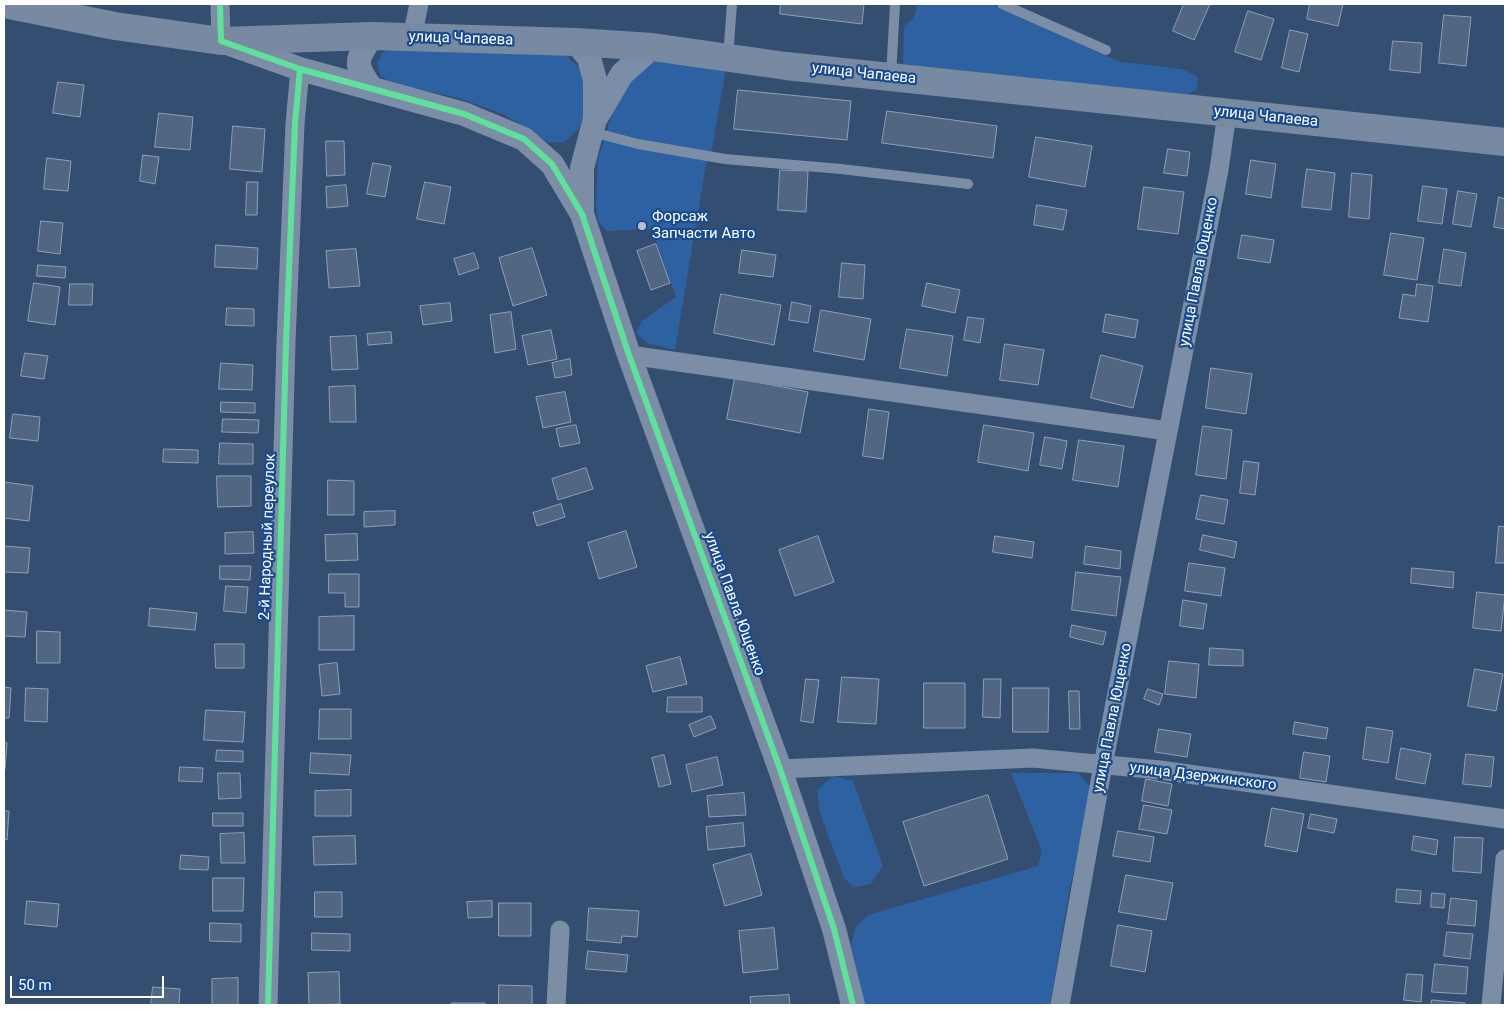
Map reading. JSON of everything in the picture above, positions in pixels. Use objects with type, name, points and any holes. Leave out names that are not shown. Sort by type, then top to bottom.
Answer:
[{"type":"main road","name":"улица Чапаева","points":[[4,4],[115,26],[220,41],[372,36],[652,46],[786,66],[1505,142]]},
{"type":"street","points":[[4,4],[4,12]]},
{"type":"street","points":[[220,4],[220,41],[300,69],[464,114],[524,139],[552,164],[582,214]]},
{"type":"street","points":[[412,37],[419,4]]},
{"type":"street","points":[[372,36],[359,55],[359,71],[372,89]]},
{"type":"street","points":[[576,42],[588,58],[595,80],[593,126],[582,168],[582,214]]},
{"type":"street","points":[[593,126],[622,74],[652,46]]},
{"type":"street","name":"2-й Народный переулок","points":[[268,1005],[286,342],[294,124],[300,69]]},
{"type":"street","name":"улица Павла Ющенко","points":[[1060,1005],[1103,765],[1219,170],[1227,113]]},
{"type":"street","name":"улица Павла Ющенко","points":[[582,214],[629,355],[780,769],[834,929],[853,1005]]},
{"type":"street","points":[[629,355],[1168,431]]},
{"type":"street","name":"улица Дзержинского","points":[[780,769],[1033,758],[1160,770],[1505,819]]},
{"type":"street","points":[[1491,1005],[1505,860]]},
{"type":"street","points":[[556,1005],[560,930]]},
{"type":"lane","points":[[728,57],[732,4]]},
{"type":"lane","points":[[891,77],[895,4]]},
{"type":"lane","points":[[1002,4],[1106,50]]},
{"type":"lane","points":[[593,126],[638,144],[725,159],[841,169],[968,184]]},
{"type":"shaded area","points":[[917,4],[991,4],[1120,62],[1182,69],[1198,77],[1197,89],[1186,95],[903,64],[904,26],[914,18]]},
{"type":"shaded area","points":[[399,47],[566,55],[580,69],[588,83],[587,109],[580,127],[565,142],[550,143],[505,115],[459,98],[394,84],[380,76],[377,62],[384,51]]},
{"type":"shaded area","points":[[651,59],[726,68],[712,149],[706,164],[675,350],[647,343],[636,333],[642,321],[676,297],[652,229],[607,231],[598,221],[596,204],[598,160],[612,114],[624,84]]},
{"type":"shaded area","points":[[1011,773],[1078,773],[1092,789],[1069,892],[1050,1005],[865,1005],[851,945],[856,926],[868,915],[1038,866],[1042,851]]},
{"type":"shaded area","points":[[833,776],[853,781],[883,866],[871,884],[854,887],[844,878],[820,813],[817,790]]},
{"type":"building","points":[[781,4],[864,4],[862,24],[780,14]]},
{"type":"building","points":[[1184,4],[1210,4],[1194,40],[1173,31]]},
{"type":"building","points":[[1310,4],[1343,4],[1338,26],[1307,19]]},
{"type":"building","points":[[1248,11],[1274,19],[1261,60],[1235,52]]},
{"type":"building","points":[[1444,15],[1471,17],[1466,66],[1439,63]]},
{"type":"building","points":[[1290,30],[1308,34],[1299,72],[1282,68]]},
{"type":"building","points":[[1393,41],[1422,43],[1420,73],[1390,70]]},
{"type":"building","points":[[58,82],[84,85],[80,117],[53,113]]},
{"type":"building","points":[[738,90],[851,101],[847,140],[734,129]]},
{"type":"building","points":[[887,111],[997,126],[993,158],[882,143]]},
{"type":"building","points":[[159,113],[193,117],[190,150],[155,147]]},
{"type":"building","points":[[233,126],[265,129],[262,172],[230,169]]},
{"type":"building","points":[[1036,137],[1092,146],[1085,187],[1029,177]]},
{"type":"building","points":[[326,141],[344,141],[345,175],[327,176]]},
{"type":"building","points":[[1168,149],[1190,152],[1187,176],[1164,173]]},
{"type":"building","points":[[143,155],[159,157],[155,184],[140,181]]},
{"type":"building","points":[[47,158],[71,161],[68,191],[44,189]]},
{"type":"building","points":[[1251,160],[1276,164],[1271,198],[1246,194]]},
{"type":"building","points":[[373,163],[391,166],[385,197],[367,194]]},
{"type":"building","points":[[1307,169],[1335,173],[1331,210],[1302,207]]},
{"type":"building","points":[[780,170],[808,171],[806,212],[778,210]]},
{"type":"building","points":[[1352,173],[1372,175],[1369,219],[1349,217]]},
{"type":"building","points":[[247,182],[258,182],[257,215],[246,215]]},
{"type":"building","points":[[425,182],[451,187],[444,224],[417,219]]},
{"type":"building","points":[[346,185],[348,206],[327,208],[326,187]]},
{"type":"building","points":[[1423,186],[1447,189],[1442,224],[1418,221]]},
{"type":"building","points":[[1144,187],[1184,192],[1178,234],[1138,229]]},
{"type":"building","points":[[1458,191],[1477,194],[1471,227],[1453,224]]},
{"type":"building","points":[[1499,197],[1505,199],[1505,229],[1494,227]]},
{"type":"building","points":[[1037,205],[1067,210],[1063,230],[1034,225]]},
{"type":"building","points":[[41,221],[63,223],[60,254],[38,251]]},
{"type":"building","points":[[1391,233],[1424,238],[1417,280],[1384,275]]},
{"type":"building","points":[[1242,235],[1274,240],[1270,263],[1238,258]]},
{"type":"building","points":[[656,244],[670,283],[651,290],[637,251]]},
{"type":"building","points":[[216,245],[258,248],[257,269],[215,267]]},
{"type":"building","points":[[532,248],[547,295],[513,306],[499,258]]},
{"type":"building","points":[[356,249],[360,286],[329,288],[326,251]]},
{"type":"building","points":[[1444,249],[1466,253],[1461,286],[1439,283]]},
{"type":"building","points":[[742,250],[776,255],[773,277],[739,273]]},
{"type":"building","points":[[474,253],[479,268],[459,275],[454,259]]},
{"type":"building","points":[[842,263],[865,265],[863,299],[839,297]]},
{"type":"building","points":[[38,265],[66,267],[65,278],[37,276]]},
{"type":"building","points":[[34,283],[60,287],[55,325],[28,321]]},
{"type":"building","points":[[927,283],[960,290],[955,313],[922,306]]},
{"type":"building","points":[[70,284],[93,284],[92,305],[69,305]]},
{"type":"building","points":[[1417,284],[1433,286],[1428,322],[1399,318],[1403,294],[1415,296]]},
{"type":"building","points":[[721,294],[781,305],[774,345],[714,333]]},
{"type":"building","points":[[792,302],[811,306],[808,323],[789,320]]},
{"type":"building","points":[[450,303],[452,321],[423,325],[420,306]]},
{"type":"building","points":[[227,308],[254,309],[254,326],[226,325]]},
{"type":"building","points":[[821,310],[871,319],[864,360],[814,351]]},
{"type":"building","points":[[511,312],[516,349],[495,353],[490,315]]},
{"type":"building","points":[[1106,314],[1138,320],[1135,338],[1103,332]]},
{"type":"building","points":[[968,317],[984,319],[980,343],[964,340]]},
{"type":"building","points":[[907,329],[953,336],[947,376],[900,368]]},
{"type":"building","points":[[551,330],[557,359],[528,365],[522,336]]},
{"type":"building","points":[[391,332],[392,343],[368,345],[367,334]]},
{"type":"building","points":[[356,336],[358,369],[332,370],[330,337]]},
{"type":"building","points":[[1005,344],[1044,350],[1038,385],[1000,380]]},
{"type":"building","points":[[25,353],[48,356],[44,379],[21,376]]},
{"type":"building","points":[[1101,355],[1143,366],[1133,408],[1091,398]]},
{"type":"building","points":[[570,359],[572,375],[555,378],[552,363]]},
{"type":"building","points":[[221,363],[253,365],[252,390],[219,389]]},
{"type":"building","points":[[1211,368],[1252,374],[1246,414],[1206,408]]},
{"type":"building","points":[[735,378],[808,392],[800,433],[727,419]]},
{"type":"building","points":[[355,386],[356,422],[330,422],[329,387]]},
{"type":"building","points":[[565,392],[571,422],[543,428],[536,397]]},
{"type":"building","points":[[221,402],[255,403],[255,413],[221,412]]},
{"type":"building","points":[[869,409],[889,412],[883,459],[863,456]]},
{"type":"building","points":[[13,414],[40,417],[38,441],[10,438]]},
{"type":"building","points":[[223,419],[259,420],[258,433],[222,432]]},
{"type":"building","points":[[576,425],[580,443],[560,447],[556,429]]},
{"type":"building","points":[[984,425],[1034,433],[1028,471],[978,462]]},
{"type":"building","points":[[1203,426],[1232,430],[1226,479],[1196,475]]},
{"type":"building","points":[[1045,437],[1067,441],[1062,469],[1040,465]]},
{"type":"building","points":[[1079,440],[1124,446],[1118,487],[1073,480]]},
{"type":"building","points":[[220,443],[253,444],[253,464],[219,464]]},
{"type":"building","points":[[164,449],[198,450],[198,463],[163,462]]},
{"type":"building","points":[[1244,461],[1259,463],[1255,495],[1240,493]]},
{"type":"building","points":[[586,468],[593,489],[558,500],[552,479]]},
{"type":"building","points":[[217,476],[251,476],[251,506],[218,507]]},
{"type":"building","points":[[328,480],[354,481],[354,515],[328,515]]},
{"type":"building","points":[[4,482],[33,486],[29,521],[4,518]]},
{"type":"building","points":[[1201,495],[1228,500],[1224,524],[1196,519]]},
{"type":"building","points":[[561,504],[565,517],[537,526],[533,513]]},
{"type":"building","points":[[395,511],[395,525],[364,527],[364,512]]},
{"type":"building","points":[[1499,526],[1505,527],[1505,563],[1496,563]]},
{"type":"building","points":[[626,531],[637,567],[599,579],[588,543]]},
{"type":"building","points":[[253,532],[254,553],[225,554],[225,533]]},
{"type":"building","points":[[357,534],[358,560],[326,561],[325,535]]},
{"type":"building","points":[[1203,535],[1237,542],[1234,558],[1200,550]]},
{"type":"building","points":[[818,536],[834,582],[795,596],[779,550]]},
{"type":"building","points":[[995,536],[1034,542],[1032,558],[993,552]]},
{"type":"building","points":[[4,546],[30,548],[28,573],[4,572]]},
{"type":"building","points":[[1086,546],[1121,551],[1120,569],[1084,564]]},
{"type":"building","points":[[1189,563],[1225,568],[1221,596],[1185,591]]},
{"type":"building","points":[[220,566],[251,566],[250,580],[220,579]]},
{"type":"building","points":[[1412,568],[1454,572],[1453,588],[1411,583]]},
{"type":"building","points":[[1076,572],[1121,577],[1116,616],[1072,610]]},
{"type":"building","points":[[329,574],[359,574],[359,607],[345,607],[345,593],[329,593]]},
{"type":"building","points":[[226,586],[248,587],[246,613],[224,611]]},
{"type":"building","points":[[1477,592],[1505,595],[1501,631],[1473,628]]},
{"type":"building","points":[[1183,600],[1207,604],[1203,629],[1180,626]]},
{"type":"building","points":[[150,608],[197,613],[195,630],[149,626]]},
{"type":"building","points":[[4,610],[27,612],[25,637],[4,636]]},
{"type":"building","points":[[354,616],[354,650],[319,650],[319,617]]},
{"type":"building","points":[[1072,625],[1106,632],[1103,645],[1070,637]]},
{"type":"building","points":[[37,631],[60,632],[60,663],[37,663]]},
{"type":"building","points":[[215,644],[244,644],[244,668],[216,668]]},
{"type":"building","points":[[1210,648],[1243,650],[1243,666],[1209,665]]},
{"type":"building","points":[[680,657],[687,684],[653,692],[646,666]]},
{"type":"building","points":[[1169,661],[1199,664],[1196,698],[1165,694]]},
{"type":"building","points":[[337,663],[340,694],[322,696],[319,665]]},
{"type":"building","points":[[1475,669],[1503,674],[1496,711],[1468,706]]},
{"type":"building","points":[[842,677],[879,679],[876,724],[838,722]]},
{"type":"building","points":[[806,679],[819,680],[813,723],[801,721]]},
{"type":"building","points":[[984,679],[1001,679],[1000,718],[983,717]]},
{"type":"building","points":[[924,683],[965,683],[965,728],[924,728]]},
{"type":"building","points":[[4,687],[11,688],[9,718],[4,718]]},
{"type":"building","points":[[26,688],[48,689],[47,722],[25,721]]},
{"type":"building","points":[[1013,688],[1049,688],[1048,732],[1013,732]]},
{"type":"building","points":[[1148,689],[1163,694],[1159,705],[1144,699]]},
{"type":"building","points":[[1069,691],[1079,691],[1080,729],[1070,729]]},
{"type":"building","points":[[668,697],[702,697],[702,712],[667,712]]},
{"type":"building","points":[[320,709],[351,709],[351,739],[319,739]]},
{"type":"building","points":[[206,710],[245,712],[243,742],[204,740]]},
{"type":"building","points":[[711,716],[716,728],[694,737],[689,725]]},
{"type":"building","points":[[1295,722],[1328,728],[1326,739],[1293,734]]},
{"type":"building","points":[[1367,727],[1393,731],[1388,763],[1363,759]]},
{"type":"building","points":[[1159,729],[1191,734],[1187,757],[1155,752]]},
{"type":"building","points":[[4,742],[7,743],[5,769],[4,769]]},
{"type":"building","points":[[1401,748],[1431,754],[1425,784],[1396,779]]},
{"type":"building","points":[[217,750],[243,751],[243,762],[216,761]]},
{"type":"building","points":[[1304,752],[1330,756],[1326,782],[1300,778]]},
{"type":"building","points":[[311,753],[351,755],[349,775],[310,773]]},
{"type":"building","points":[[1466,754],[1494,757],[1491,787],[1463,784]]},
{"type":"building","points":[[664,755],[671,784],[659,787],[652,758]]},
{"type":"building","points":[[717,757],[723,785],[692,792],[686,765]]},
{"type":"building","points":[[180,767],[203,768],[202,782],[179,781]]},
{"type":"building","points":[[218,773],[240,773],[241,798],[219,799]]},
{"type":"building","points":[[1146,779],[1172,784],[1168,806],[1142,801]]},
{"type":"building","points":[[351,790],[351,816],[315,816],[315,791]]},
{"type":"building","points":[[744,793],[746,815],[709,817],[707,796]]},
{"type":"building","points":[[988,795],[1008,859],[924,886],[903,822]]},
{"type":"building","points":[[1144,805],[1172,810],[1167,834],[1139,829]]},
{"type":"building","points":[[1272,808],[1304,814],[1297,852],[1265,846]]},
{"type":"building","points":[[4,811],[9,811],[7,840],[4,839]]},
{"type":"building","points":[[213,813],[243,813],[243,826],[213,826]]},
{"type":"building","points":[[1311,814],[1337,819],[1334,833],[1308,828]]},
{"type":"building","points":[[743,823],[745,846],[708,850],[706,827]]},
{"type":"building","points":[[1118,831],[1154,837],[1150,862],[1113,856]]},
{"type":"building","points":[[244,833],[245,863],[221,863],[220,834]]},
{"type":"building","points":[[355,836],[356,864],[314,865],[313,837]]},
{"type":"building","points":[[1414,836],[1438,840],[1436,855],[1412,850]]},
{"type":"building","points":[[1455,837],[1483,838],[1481,873],[1453,871]]},
{"type":"building","points":[[751,854],[762,895],[725,906],[713,865]]},
{"type":"building","points":[[181,855],[209,857],[208,870],[180,869]]},
{"type":"building","points":[[1126,875],[1173,883],[1166,920],[1119,912]]},
{"type":"building","points":[[213,878],[244,878],[243,911],[213,911]]},
{"type":"building","points":[[1397,889],[1421,891],[1420,904],[1396,902]]},
{"type":"building","points":[[315,892],[342,892],[342,917],[315,917]]},
{"type":"building","points":[[1432,893],[1445,894],[1444,908],[1431,907]]},
{"type":"building","points":[[1451,898],[1477,901],[1475,926],[1448,924]]},
{"type":"building","points":[[27,901],[59,904],[57,927],[25,924]]},
{"type":"building","points":[[492,901],[492,917],[468,918],[467,902]]},
{"type":"building","points":[[499,903],[531,903],[531,936],[499,936]]},
{"type":"building","points":[[589,908],[639,911],[637,937],[622,936],[621,943],[587,940]]},
{"type":"building","points":[[210,923],[241,924],[241,942],[210,941]]},
{"type":"building","points":[[1118,925],[1152,931],[1145,972],[1111,966]]},
{"type":"building","points":[[774,928],[778,969],[743,973],[739,931]]},
{"type":"building","points":[[1447,932],[1473,934],[1470,959],[1444,956]]},
{"type":"building","points":[[312,933],[350,934],[350,951],[312,950]]},
{"type":"building","points":[[588,951],[628,955],[626,972],[586,969]]},
{"type":"building","points":[[1435,964],[1468,967],[1466,994],[1432,992]]},
{"type":"building","points":[[339,972],[340,1004],[309,1005],[308,973]]},
{"type":"building","points":[[1407,974],[1423,975],[1421,1002],[1404,1000]]},
{"type":"building","points":[[238,978],[238,1005],[212,1005],[212,979]]},
{"type":"building","points":[[499,985],[532,986],[532,1005],[499,1005]]},
{"type":"building","points":[[153,987],[180,989],[179,1005],[151,1005]]},
{"type":"building","points":[[789,995],[790,1005],[751,1005],[750,997]]},
{"type":"building","points":[[1432,1000],[1465,1003],[1465,1005],[1431,1005]]},
{"type":"building","points":[[452,1003],[485,1003],[485,1005],[452,1005]]},
{"type":"cycle path","points":[[220,4],[221,41],[300,69],[464,114],[524,139],[552,164],[582,214],[629,355],[780,769],[834,929],[853,1005]]},
{"type":"cycle path","points":[[268,1005],[286,342],[295,124],[300,69]]},
{"type":"place","name":"Форсаж Запчасти Авто","points":[[642,226]]}]
